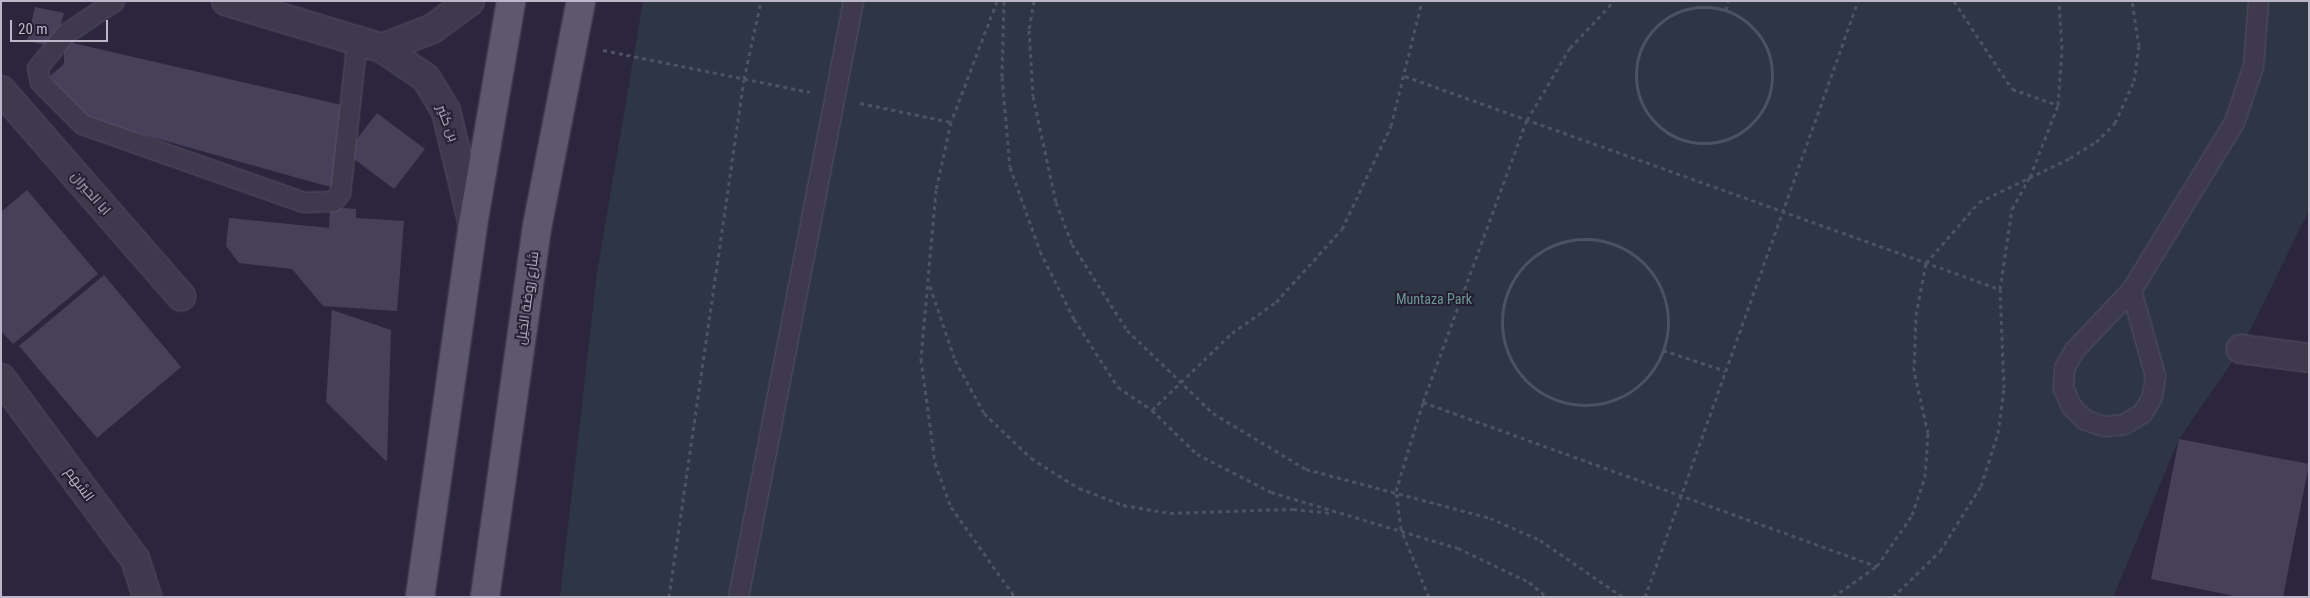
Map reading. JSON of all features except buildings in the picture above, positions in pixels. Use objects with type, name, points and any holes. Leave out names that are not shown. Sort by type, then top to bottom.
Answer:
[{"type":"main road","points":[[420,597],[473,224],[511,1]]},
{"type":"main road","name":"شارع روضة الخيل","points":[[485,597],[537,227],[581,1]]},
{"type":"street","name":"بن كثير","points":[[226,1],[369,44],[426,78],[446,111],[473,224]]},
{"type":"street","points":[[369,44],[432,29],[470,1]]},
{"type":"street","name":"ابا الحيران","points":[[1,90],[181,296]]},
{"type":"street","points":[[2241,349],[2309,358]]},
{"type":"street","name":"السَّهم","points":[[1,378],[135,558],[147,597]]},
{"type":"lane","points":[[114,1],[65,34],[37,68],[40,82],[82,124],[303,202],[333,201],[340,193],[369,44]]},
{"type":"lane","points":[[738,597],[852,1]]},
{"type":"lane","points":[[2131,290],[2155,376],[2152,396],[2136,417],[2124,424],[2104,426],[2085,420],[2070,406],[2063,388],[2064,368],[2074,350],[2131,290],[2234,122],[2252,66],[2258,1]]},
{"type":"path","points":[[668,597],[744,78],[760,1]]},
{"type":"path","points":[[997,1],[951,122],[936,190],[921,359],[935,462],[951,507],[1015,597]]},
{"type":"path","points":[[1004,1],[1002,77],[1010,167],[1037,242],[1074,319],[1118,387],[1152,410],[1197,454],[1271,492],[1338,514],[1401,529],[1458,548],[1528,582],[1547,597]]},
{"type":"path","points":[[1034,1],[1029,30],[1034,96],[1056,202],[1072,244],[1127,330],[1180,384],[1213,413],[1306,468],[1359,486],[1396,492],[1490,518],[1540,540],[1623,597]]},
{"type":"path","points":[[1152,410],[1232,333],[1276,302],[1342,229],[1391,126],[1405,76],[1422,1]]},
{"type":"path","points":[[1429,597],[1401,529],[1396,492],[1423,402],[1527,120],[1570,48],[1614,1]]},
{"type":"path","points":[[1726,10],[1728,1]]},
{"type":"path","points":[[1645,597],[1858,1]]},
{"type":"path","points":[[1954,1],[2012,89],[2058,106]]},
{"type":"path","points":[[1893,597],[1940,551],[1981,486],[1998,433],[2004,388],[2000,289],[2012,208],[2030,177],[2058,106],[2062,49],[2059,1]]},
{"type":"path","points":[[1833,597],[1877,566],[1912,515],[1925,477],[1928,433],[1914,372],[1916,315],[1926,263],[1979,202],[2096,142],[2115,123],[2134,81],[2139,46],[2132,1]]},
{"type":"path","points":[[1708,7],[1726,10],[1742,18],[1765,44],[1772,79],[1769,96],[1761,112],[1735,136],[1718,142],[1683,140],[1667,132],[1643,106],[1637,89],[1639,54],[1653,31],[1673,14],[1708,7]]},
{"type":"path","points":[[573,44],[951,122]]},
{"type":"path","points":[[1405,76],[2000,289]]},
{"type":"path","points":[[1584,238],[1610,243],[1640,258],[1663,291],[1668,317],[1663,350],[1641,383],[1624,395],[1606,402],[1566,402],[1530,384],[1516,369],[1502,333],[1506,293],[1520,270],[1545,248],[1584,238]]},
{"type":"path","points":[[929,285],[955,360],[984,413],[1031,458],[1079,488],[1123,505],[1170,513],[1293,509],[1338,514]]},
{"type":"path","points":[[1663,350],[1726,371]]},
{"type":"path","points":[[1423,402],[1877,566]]},
{"type":"green space","name":"Muntaza Park","points":[[643,1],[2309,1],[2309,210],[2241,349],[2179,439],[2113,597],[560,597],[597,273]]}]
